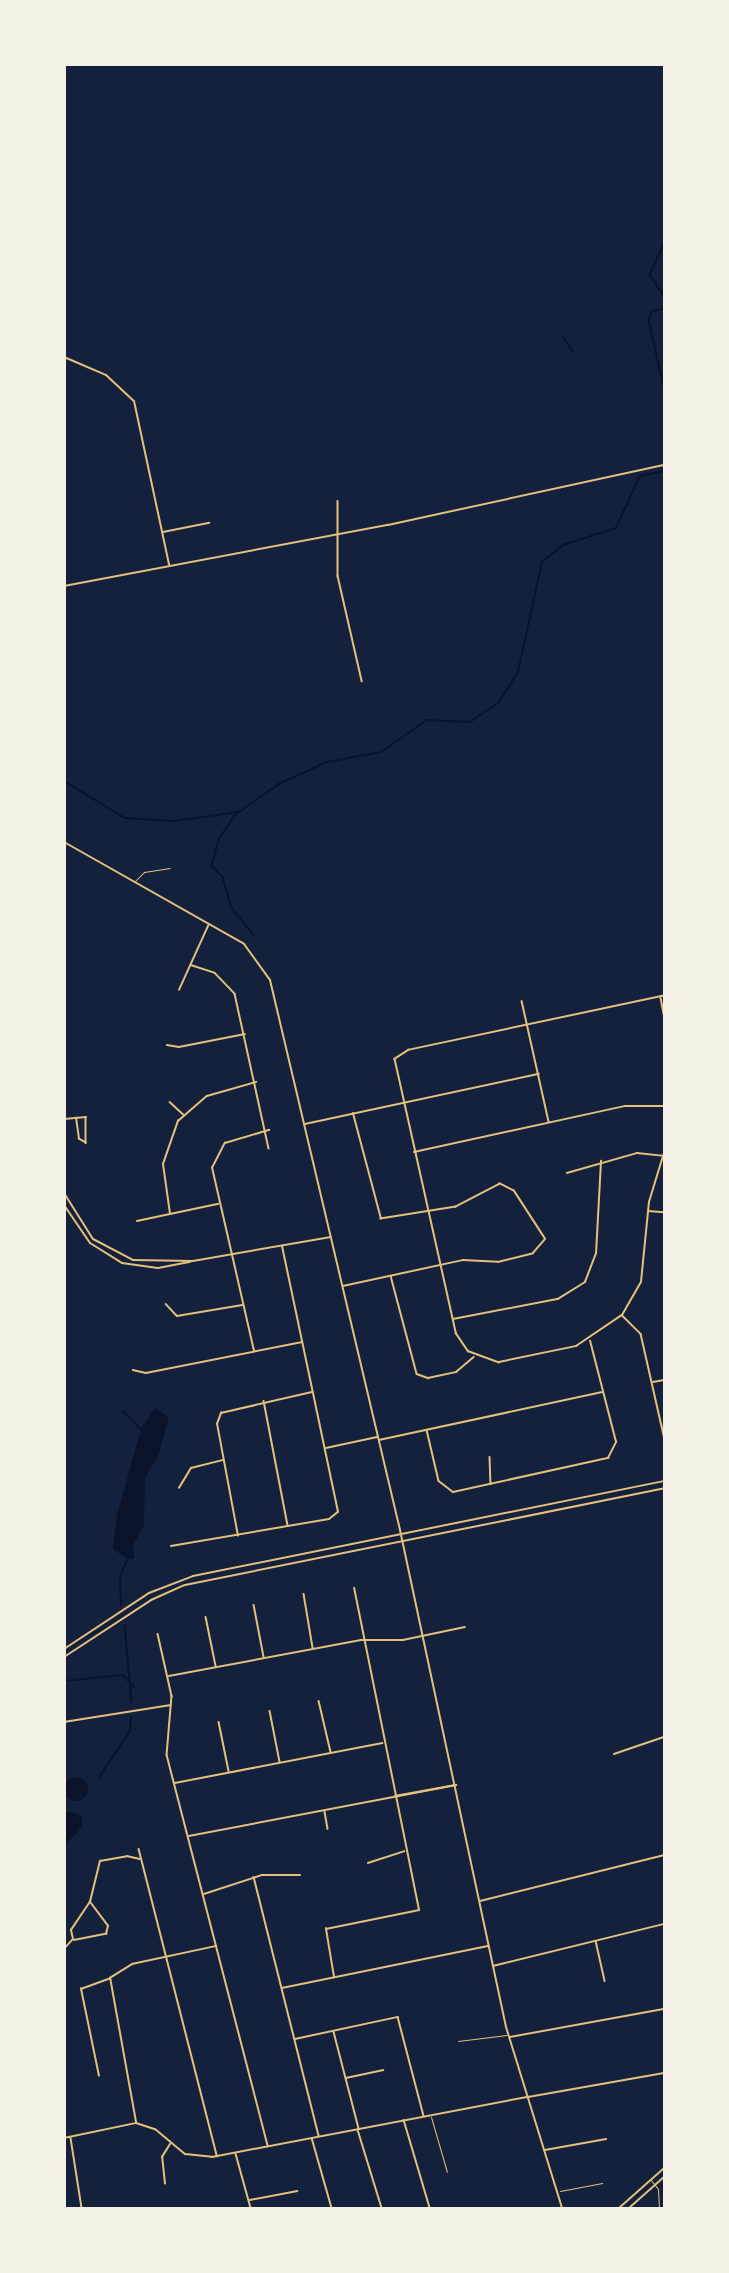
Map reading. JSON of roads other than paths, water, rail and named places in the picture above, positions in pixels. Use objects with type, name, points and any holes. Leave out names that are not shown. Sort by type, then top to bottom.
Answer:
[{"type":"main road","points":[[64,357],[106,375],[132,397],[169,564]]},
{"type":"main road","points":[[64,586],[169,564],[340,533],[664,465]]},
{"type":"main road","points":[[64,842],[250,949],[270,980],[402,1536],[508,2036],[562,2208]]},
{"type":"main road","points":[[64,1193],[85,1231],[115,1254],[152,1263],[193,1261]]},
{"type":"main road","points":[[64,1205],[90,1243],[122,1263],[158,1268],[331,1237]]},
{"type":"main road","points":[[64,1649],[176,1581],[664,1481]]},
{"type":"main road","points":[[64,1657],[151,1599],[185,1585],[403,1543],[664,1488]]},
{"type":"main road","points":[[480,1901],[664,1856]]},
{"type":"main road","points":[[64,2138],[136,2123],[155,2129],[170,2144],[190,2156],[218,2156],[664,2073]]},
{"type":"main road","points":[[619,2208],[664,2168]]},
{"type":"main road","points":[[629,2208],[664,2177]]},
{"type":"street","points":[[338,501],[339,586],[362,681]]},
{"type":"street","points":[[162,533],[209,523]]},
{"type":"street","points":[[179,990],[210,924]]},
{"type":"street","points":[[190,965],[215,973],[231,988],[246,1034],[269,1130],[269,1148]]},
{"type":"street","points":[[567,1173],[601,1161],[642,1152],[664,1155],[648,1210],[641,1282],[622,1315],[590,1340],[510,1361],[474,1356],[461,1344],[452,1319],[393,1067],[402,1052],[664,996]]},
{"type":"street","points":[[661,997],[664,1014]]},
{"type":"street","points":[[522,1001],[549,1123]]},
{"type":"street","points":[[167,1045],[179,1047],[246,1034]]},
{"type":"street","points":[[304,1125],[539,1074]]},
{"type":"street","points":[[171,1214],[163,1164],[171,1134],[184,1114],[207,1096],[257,1082]]},
{"type":"street","points":[[170,1102],[184,1114]]},
{"type":"street","points":[[413,1152],[632,1105],[664,1106]]},
{"type":"street","points":[[342,1286],[440,1265],[533,1253],[544,1244],[544,1233],[506,1185],[489,1186],[456,1207],[392,1221],[378,1215],[353,1114]]},
{"type":"street","points":[[64,1119],[76,1118],[87,1119],[86,1143],[79,1139],[76,1118]]},
{"type":"street","points":[[254,1351],[212,1168],[216,1154],[231,1140],[269,1130]]},
{"type":"street","points":[[452,1319],[558,1299],[585,1282],[596,1254],[601,1161]]},
{"type":"street","points":[[137,1221],[219,1204]]},
{"type":"street","points":[[648,1210],[664,1212]]},
{"type":"street","points":[[171,1546],[239,1537],[329,1520],[338,1512],[282,1247]]},
{"type":"street","points":[[391,1275],[417,1374],[428,1378],[460,1371],[474,1356]]},
{"type":"street","points":[[166,1304],[177,1317],[243,1305]]},
{"type":"street","points":[[622,1315],[639,1330],[664,1435]]},
{"type":"street","points":[[428,1430],[442,1486],[453,1492],[608,1458],[616,1442],[590,1340]]},
{"type":"street","points":[[133,1370],[146,1373],[303,1341]]},
{"type":"street","points":[[652,1382],[664,1380]]},
{"type":"street","points":[[239,1537],[224,1460],[220,1413],[264,1401],[312,1392]]},
{"type":"street","points":[[326,1448],[428,1430],[603,1392]]},
{"type":"street","points":[[264,1401],[288,1527]]},
{"type":"street","points":[[490,1457],[491,1485]]},
{"type":"street","points":[[179,1488],[191,1468],[224,1460]]},
{"type":"street","points":[[334,1977],[325,1933],[329,1927],[419,1910],[361,1640],[354,1588]]},
{"type":"street","points":[[304,1594],[313,1649]]},
{"type":"street","points":[[254,1605],[264,1658]]},
{"type":"street","points":[[206,1617],[217,1667]]},
{"type":"street","points":[[169,1676],[361,1640],[424,1636],[465,1627]]},
{"type":"street","points":[[158,1634],[169,1676],[172,1705],[167,1748],[174,1783],[268,2146]]},
{"type":"street","points":[[320,1701],[331,1753]]},
{"type":"street","points":[[64,1722],[172,1705]]},
{"type":"street","points":[[270,1711],[280,1763]]},
{"type":"street","points":[[219,1722],[230,1772]]},
{"type":"street","points":[[614,1754],[664,1737]]},
{"type":"street","points":[[174,1783],[383,1743]]},
{"type":"street","points":[[188,1837],[456,1785]]},
{"type":"street","points":[[325,1811],[328,1829]]},
{"type":"street","points":[[139,1850],[218,2156]]},
{"type":"street","points":[[368,1863],[406,1851]]},
{"type":"street","points":[[73,1939],[70,1930],[90,1902],[100,1862],[127,1856],[141,1859]]},
{"type":"street","points":[[203,1894],[254,1877],[300,1875]]},
{"type":"street","points":[[254,1877],[319,2137]]},
{"type":"street","points":[[64,1949],[73,1939],[106,1934],[108,1926],[90,1902]]},
{"type":"street","points":[[493,1966],[664,1924]]},
{"type":"street","points":[[596,1941],[605,1981]]},
{"type":"street","points":[[99,2076],[81,1989],[110,1978],[132,1964],[217,1946]]},
{"type":"street","points":[[282,1988],[489,1946]]},
{"type":"street","points":[[110,1978],[136,2123]]},
{"type":"street","points":[[508,2036],[664,2009]]},
{"type":"street","points":[[295,2039],[398,2017],[424,2116]]},
{"type":"street","points":[[334,2031],[358,2129],[382,2208]]},
{"type":"street","points":[[346,2078],[383,2070]]},
{"type":"street","points":[[404,2120],[430,2208]]},
{"type":"street","points":[[70,2136],[82,2208]]},
{"type":"street","points":[[312,2138],[332,2208]]},
{"type":"street","points":[[544,2150],[606,2139]]},
{"type":"street","points":[[165,2184],[162,2157],[170,2144]]},
{"type":"street","points":[[236,2153],[251,2208]]},
{"type":"street","points":[[249,2200],[297,2191]]},
{"type":"lane","points":[[135,881],[144,872],[170,868]]},
{"type":"lane","points":[[458,2041],[508,2036]]},
{"type":"lane","points":[[430,2115],[447,2172]]},
{"type":"lane","points":[[651,2180],[658,2189],[659,2208]]},
{"type":"lane","points":[[557,2192],[602,2183]]},
{"type":"water","points":[[155,1408],[169,1417],[158,1457],[145,1477],[144,1525],[133,1545],[134,1559],[126,1558],[113,1549],[117,1515],[141,1429]]},
{"type":"water","points":[[76,1777],[85,1780],[88,1789],[85,1798],[76,1801],[67,1798],[64,1789],[67,1780]]},
{"type":"water","points":[[65,1811],[81,1815],[83,1826],[65,1845]]},
{"type":"waterway","points":[[664,245],[650,275],[664,296]]},
{"type":"waterway","points":[[664,309],[652,312],[649,320],[664,386]]},
{"type":"waterway","points":[[563,336],[573,352]]},
{"type":"waterway","points":[[64,781],[125,818],[174,821],[239,812],[279,784],[327,762],[381,752],[427,720],[470,722],[498,703],[518,672],[542,562],[563,545],[616,528],[640,476],[664,471]]},
{"type":"waterway","points":[[237,813],[219,840],[212,866],[223,877],[232,908],[254,935]]},
{"type":"waterway","points":[[123,1411],[142,1430]]},
{"type":"waterway","points":[[121,1605],[120,1576],[129,1557]]},
{"type":"waterway","points":[[125,1625],[132,1702]]},
{"type":"waterway","points":[[64,1681],[123,1675],[134,1687]]},
{"type":"waterway","points":[[99,1777],[130,1731],[131,1717]]}]
